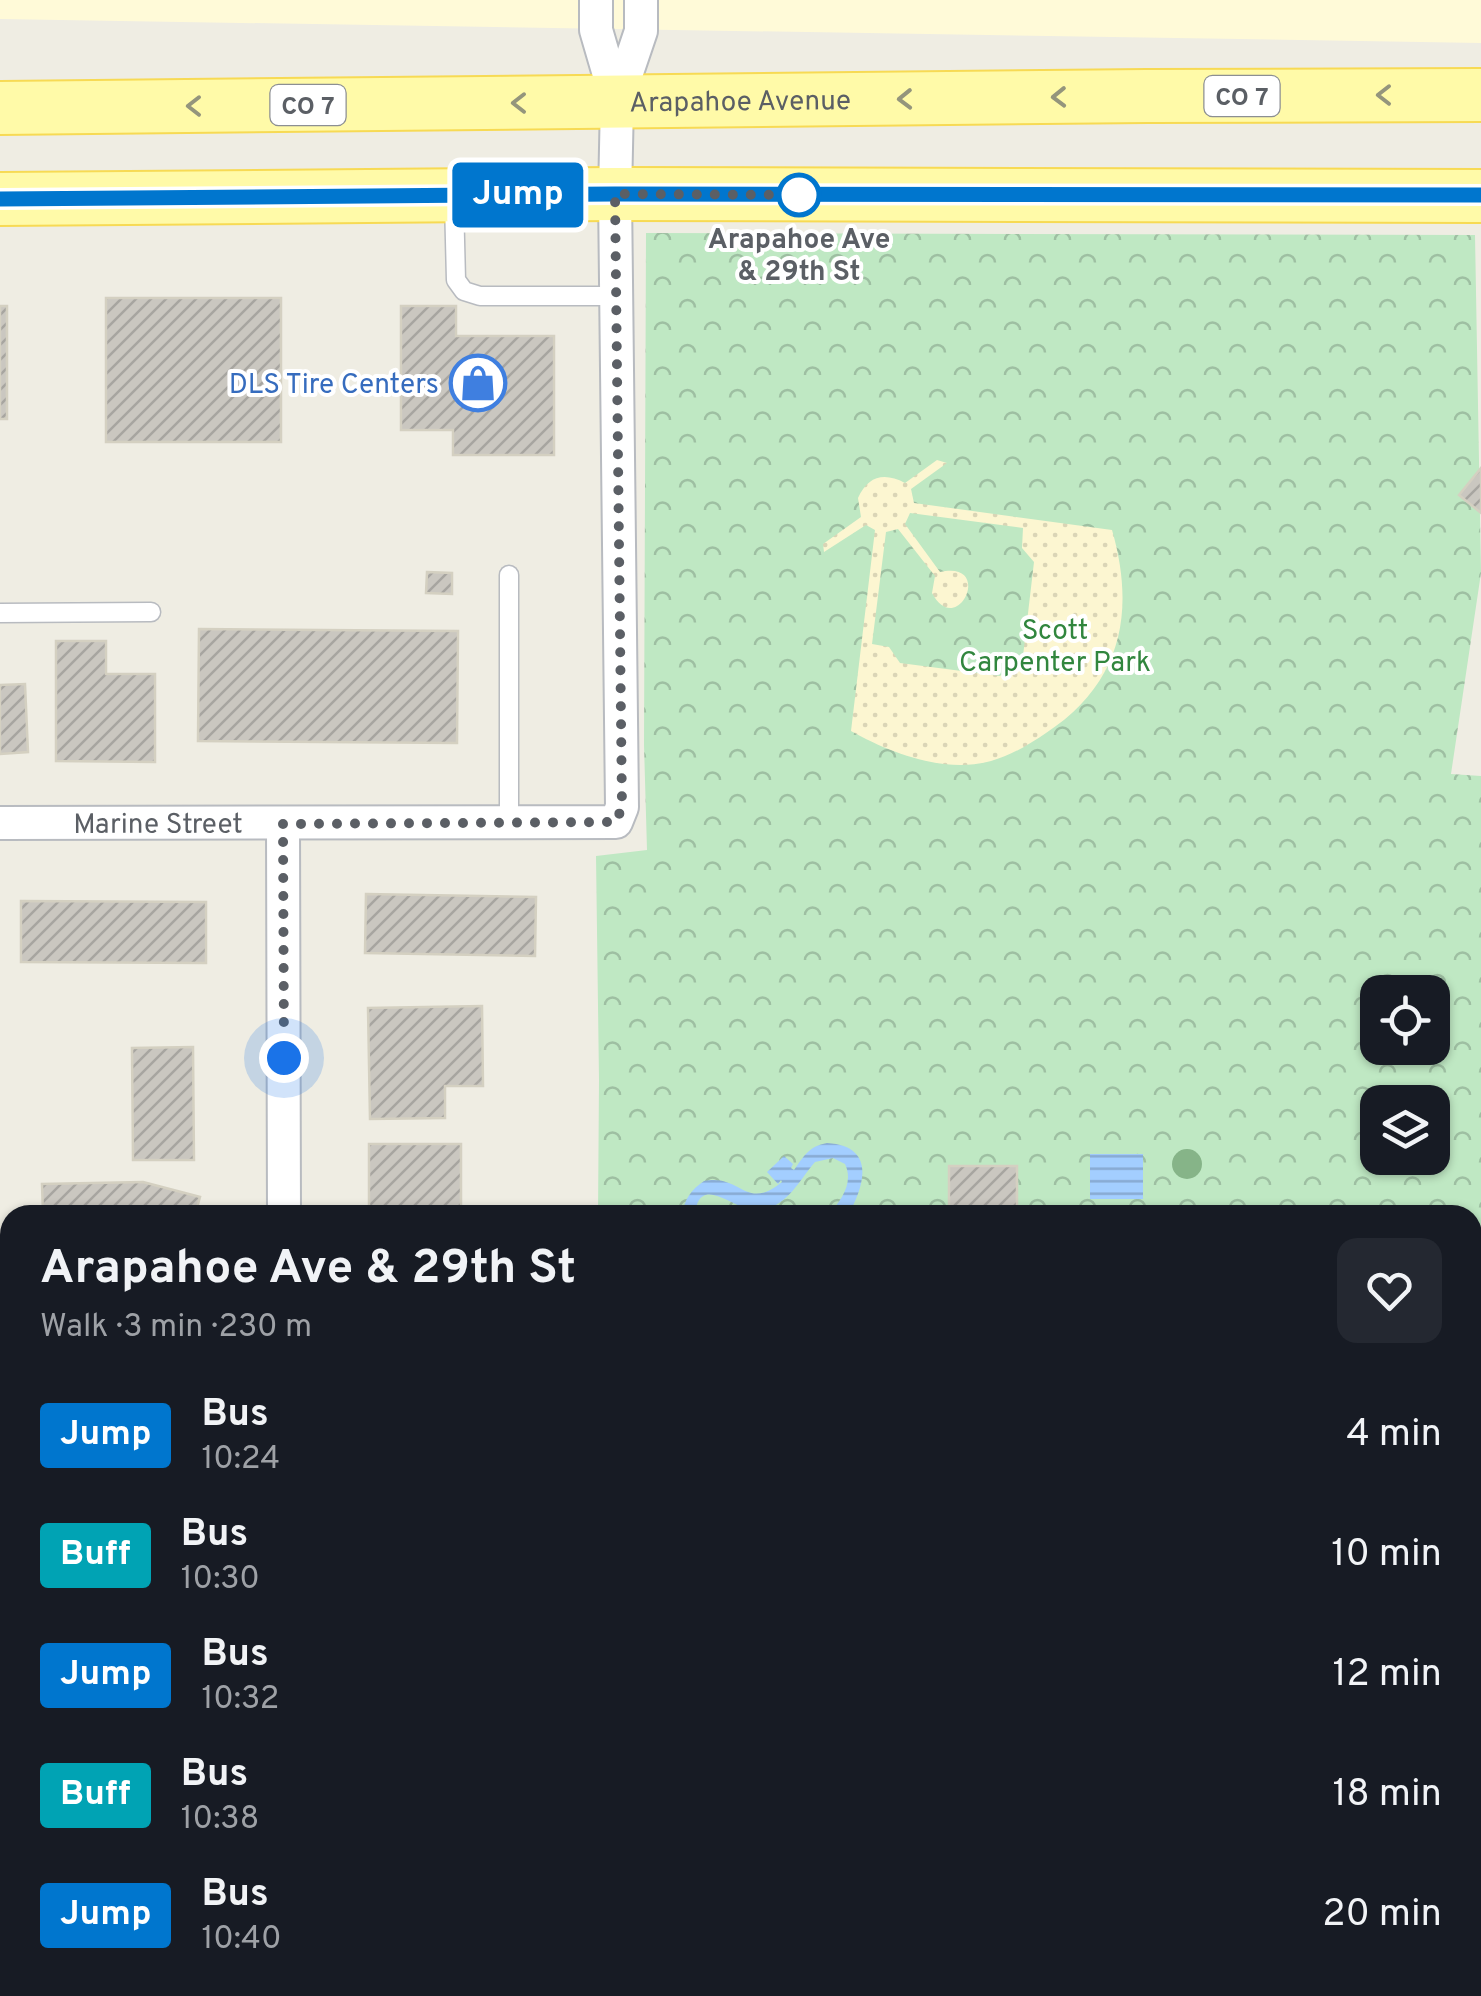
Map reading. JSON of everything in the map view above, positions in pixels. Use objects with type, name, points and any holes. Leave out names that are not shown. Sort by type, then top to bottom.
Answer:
[{"type":"main road","name":"Arapahoe Avenue","points":[[0,108],[1481,95]]},
{"type":"main road","points":[[0,199],[615,194],[1481,196]]},
{"type":"street","points":[[596,0],[596,30],[617,102]]},
{"type":"street","points":[[616,296],[617,102],[641,31],[642,0]]},
{"type":"street","name":"Marine Street","points":[[0,824],[616,822],[622,807],[616,296]]},
{"type":"street","points":[[283,824],[284,1205]]},
{"type":"lane","points":[[454,196],[456,280],[464,291],[480,296],[616,296]]},
{"type":"lane","points":[[508,575],[508,823]]},
{"type":"lane","points":[[0,612],[151,612]]},
{"type":"shaded area","points":[[0,0],[1481,0],[1481,43],[0,19]]},
{"type":"green space","name":"Scott Carpenter Park","points":[[646,233],[1475,235],[1481,573],[1451,774],[1481,776],[1481,1205],[598,1205],[596,856],[647,850]]},
{"type":"sand","points":[[937,460],[947,463],[911,489],[914,503],[1112,530],[1122,590],[1121,618],[1106,669],[1071,714],[1033,741],[998,759],[973,764],[937,763],[900,754],[851,731],[875,530],[866,525],[824,552],[823,544],[861,517],[858,498],[872,481],[884,477],[905,483]],"holes":[[[910,513],[1023,528],[1022,548],[1034,562],[1023,656],[1000,676],[900,663],[889,647],[872,644],[886,532],[898,529],[935,576],[932,593],[942,605],[952,608],[966,596],[965,577],[956,571],[940,572],[905,524]]]},
{"type":"water","points":[[821,1144],[843,1146],[860,1159],[862,1180],[853,1205],[836,1205],[848,1178],[845,1164],[833,1158],[815,1162],[790,1194],[775,1205],[739,1205],[707,1195],[697,1205],[685,1205],[704,1181],[727,1182],[751,1193],[770,1190],[782,1182],[778,1184],[767,1172],[784,1156],[794,1170],[811,1149]]},
{"type":"water","points":[[1090,1154],[1143,1154],[1143,1199],[1090,1199]]},
{"type":"building","points":[[106,298],[281,298],[281,442],[106,442]]},
{"type":"building","points":[[0,306],[7,306],[7,419],[0,419]]},
{"type":"building","name":"DLS Tire Centers","points":[[401,306],[456,306],[456,336],[554,336],[554,455],[453,455],[453,430],[401,430]]},
{"type":"building","points":[[1481,468],[1481,513],[1459,495]]},
{"type":"building","points":[[427,572],[452,573],[452,594],[426,593]]},
{"type":"building","points":[[199,629],[458,631],[457,743],[198,741]]},
{"type":"building","points":[[56,641],[106,641],[106,674],[155,674],[155,762],[56,761]]},
{"type":"building","points":[[25,684],[28,752],[0,754],[0,685]]},
{"type":"building","points":[[366,894],[536,897],[535,956],[365,953]]},
{"type":"building","points":[[21,901],[206,902],[206,963],[21,962]]},
{"type":"building","points":[[482,1006],[483,1086],[445,1086],[445,1118],[370,1119],[368,1008]]},
{"type":"building","points":[[193,1047],[194,1160],[133,1160],[132,1048]]},
{"type":"building","points":[[369,1144],[461,1144],[461,1205],[369,1205]]},
{"type":"building","points":[[949,1166],[1017,1166],[1017,1205],[949,1205]]},
{"type":"building","points":[[143,1182],[200,1197],[198,1205],[43,1205],[42,1184]]},
{"type":"bus line","name":"Jump","points":[[0,199],[615,194],[1481,195]]},
{"type":"place","name":"Arapahoe Ave & 29th St","points":[[799,195]]},
{"type":"place","name":"DLS Tire Centers","points":[[478,383]]},
{"type":"route","points":[[284,1058],[283,824],[616,822],[622,807],[615,194],[799,195]]}]
